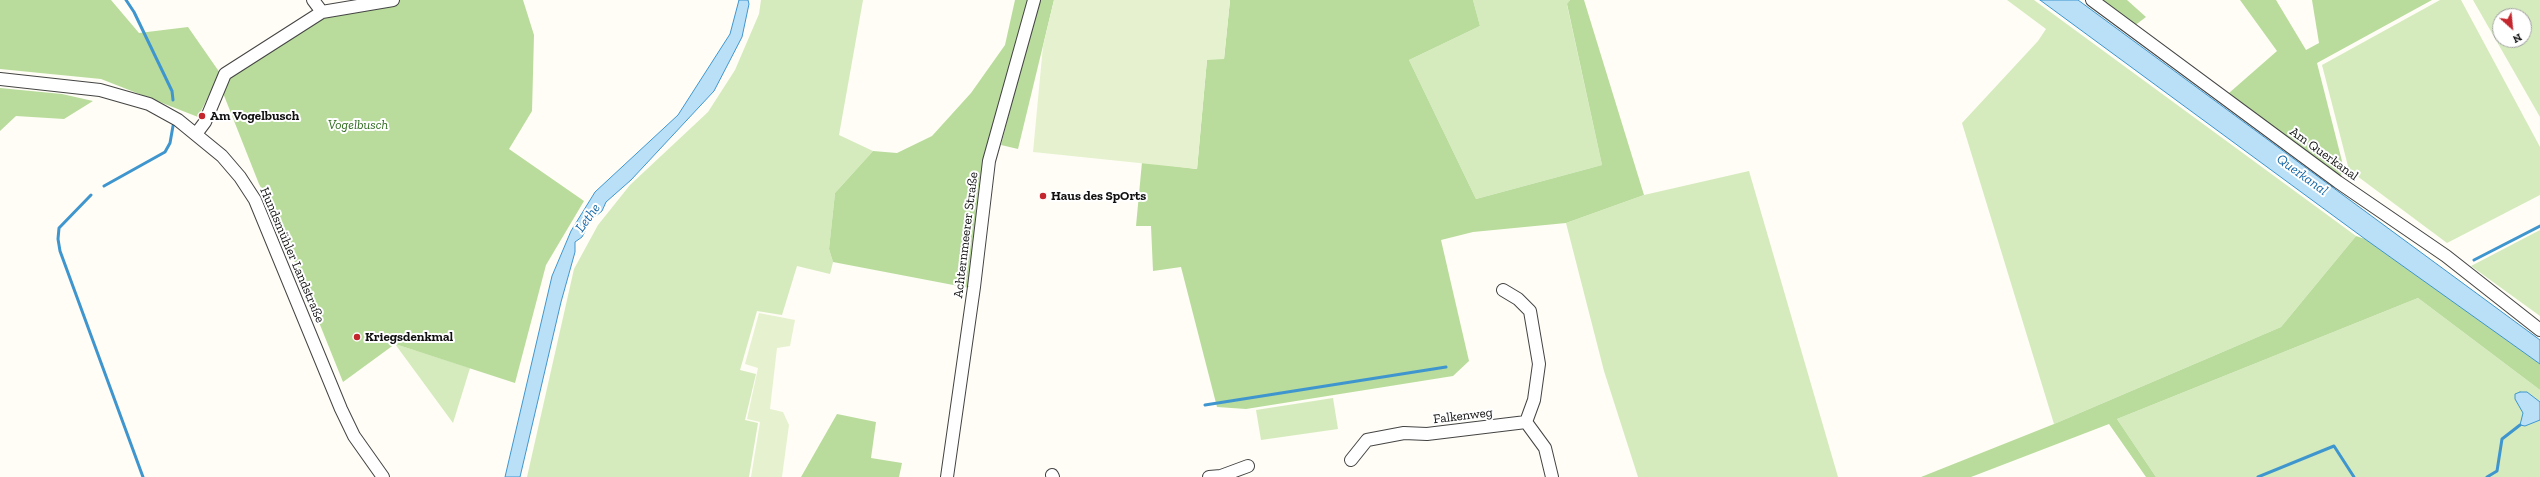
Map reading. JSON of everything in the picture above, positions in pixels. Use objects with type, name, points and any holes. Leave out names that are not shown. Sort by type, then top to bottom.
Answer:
[{"type":"street","points":[[313,0],[322,12]]},
{"type":"street","points":[[196,134],[205,122],[225,74],[322,12],[393,0]]},
{"type":"street","name":"Achternmeerer Straße","points":[[947,477],[974,287],[989,161],[1034,0]]},
{"type":"street","name":"Am Querkanal","points":[[2092,0],[2338,182],[2446,256],[2540,330]]},
{"type":"street","name":"Hundsmühler Landstraße","points":[[0,79],[100,90],[149,104],[178,120],[222,156],[240,176],[255,200],[341,409],[354,436],[383,477]]},
{"type":"street","points":[[1503,290],[1518,299],[1530,311],[1539,364],[1534,400],[1526,422],[1545,448],[1552,477]]},
{"type":"street","name":"Falkenweg","points":[[1351,460],[1367,440],[1404,433],[1426,434],[1526,422]]},
{"type":"street","points":[[1209,477],[1221,476],[1248,466]]},
{"type":"green space","points":[[0,0],[111,0],[139,33],[188,27],[220,73],[198,117],[101,79],[0,69]]},
{"type":"green space","name":"Vogelbusch","points":[[397,0],[523,0],[534,35],[532,111],[509,149],[584,201],[546,265],[515,383],[395,344],[343,382],[275,213],[259,184],[223,93],[229,76],[318,16]]},
{"type":"green space","points":[[761,0],[863,0],[839,135],[873,151],[835,193],[829,249],[833,262],[830,274],[797,266],[782,315],[757,311],[740,370],[756,374],[745,420],[758,423],[749,477],[527,477],[574,269],[598,225],[630,185],[708,112],[735,70],[759,14]]},
{"type":"green space","points":[[1015,0],[1029,0],[984,161],[969,288],[833,262],[829,249],[835,193],[873,151],[897,153],[932,136],[971,93],[1005,45]]},
{"type":"green space","points":[[1038,0],[1054,0],[1018,149],[1001,145]]},
{"type":"green space","points":[[1054,0],[1230,0],[1224,59],[1207,60],[1197,169],[1033,152],[1043,46]]},
{"type":"green space","points":[[1230,0],[1473,0],[1480,26],[1409,60],[1476,199],[1602,165],[1567,4],[1570,0],[1584,0],[1644,195],[1566,223],[1473,232],[1441,240],[1469,361],[1453,376],[1246,409],[1217,407],[1181,267],[1153,271],[1151,226],[1136,226],[1142,162],[1197,169],[1207,59],[1224,59]]},
{"type":"green space","points":[[1473,0],[1570,0],[1567,5],[1602,165],[1476,199],[1409,60],[1480,26]]},
{"type":"green space","points":[[2007,0],[2034,0],[2356,236],[2281,327],[2054,424],[1962,123],[2038,41],[2046,29]]},
{"type":"green space","points":[[2100,0],[2127,0],[2146,17],[2134,26]]},
{"type":"green space","points":[[2240,0],[2276,0],[2306,50],[2319,43],[2312,0],[2432,0],[2317,63],[2344,169],[2340,176],[2229,93],[2277,51]]},
{"type":"green space","points":[[2440,0],[2461,0],[2540,147],[2540,195],[2447,243],[2349,170],[2322,65]]},
{"type":"green space","points":[[2473,0],[2540,0],[2540,117],[2500,48],[2532,48],[2532,8],[2492,8],[2492,33]]},
{"type":"green space","points":[[0,88],[62,94],[93,101],[64,119],[16,116],[0,131]]},
{"type":"green space","points":[[1749,171],[1838,477],[1638,477],[1604,371],[1566,223],[1644,195]]},
{"type":"green space","points":[[2540,230],[2540,316],[2471,266]]},
{"type":"green space","points":[[2356,236],[2365,239],[2432,285],[2540,364],[2540,390],[2418,298],[2117,419],[2156,477],[2146,477],[2109,424],[1971,477],[1921,477],[2054,424],[2281,327]]},
{"type":"green space","points":[[2418,298],[2540,390],[2540,477],[2156,477],[2117,419]]},
{"type":"green space","points":[[759,313],[795,320],[790,346],[777,348],[770,409],[783,412],[789,425],[782,477],[751,477],[760,422],[747,419],[758,368],[745,364]]},
{"type":"green space","points":[[395,344],[470,368],[453,423]]},
{"type":"green space","points":[[1333,398],[1338,429],[1261,440],[1256,410]]},
{"type":"green space","points":[[837,414],[876,422],[871,458],[902,463],[899,477],[801,477]]},
{"type":"water","name":"Lethe","points":[[739,0],[748,0],[749,4],[742,37],[714,91],[631,180],[606,202],[602,211],[591,220],[582,237],[575,242],[575,252],[561,302],[520,477],[505,477],[552,276],[571,231],[595,192],[678,115],[730,34]]},
{"type":"water","name":"Querkanal","points":[[2040,0],[2078,0],[2540,340],[2540,364],[2365,239]]},
{"type":"water","points":[[2527,392],[2540,402],[2540,420],[2525,426],[2520,425],[2523,413],[2515,399],[2515,394]]},
{"type":"waterway","points":[[126,0],[134,12],[172,91],[173,100]]},
{"type":"waterway","points":[[104,186],[165,152],[170,143],[173,126]]},
{"type":"waterway","points":[[91,195],[59,228],[58,239],[60,251],[143,477]]},
{"type":"waterway","points":[[2474,260],[2540,226]]},
{"type":"waterway","points":[[1205,405],[1446,367]]},
{"type":"waterway","points":[[2487,477],[2497,471],[2502,439],[2520,425]]},
{"type":"waterway","points":[[2258,477],[2334,446],[2354,477]]},
{"type":"place","name":"Am Vogelbusch","points":[[202,116]]},
{"type":"place","name":"Haus des SpOrts","points":[[1043,196]]},
{"type":"place","name":"Kriegsdenkmal","points":[[357,337]]}]
